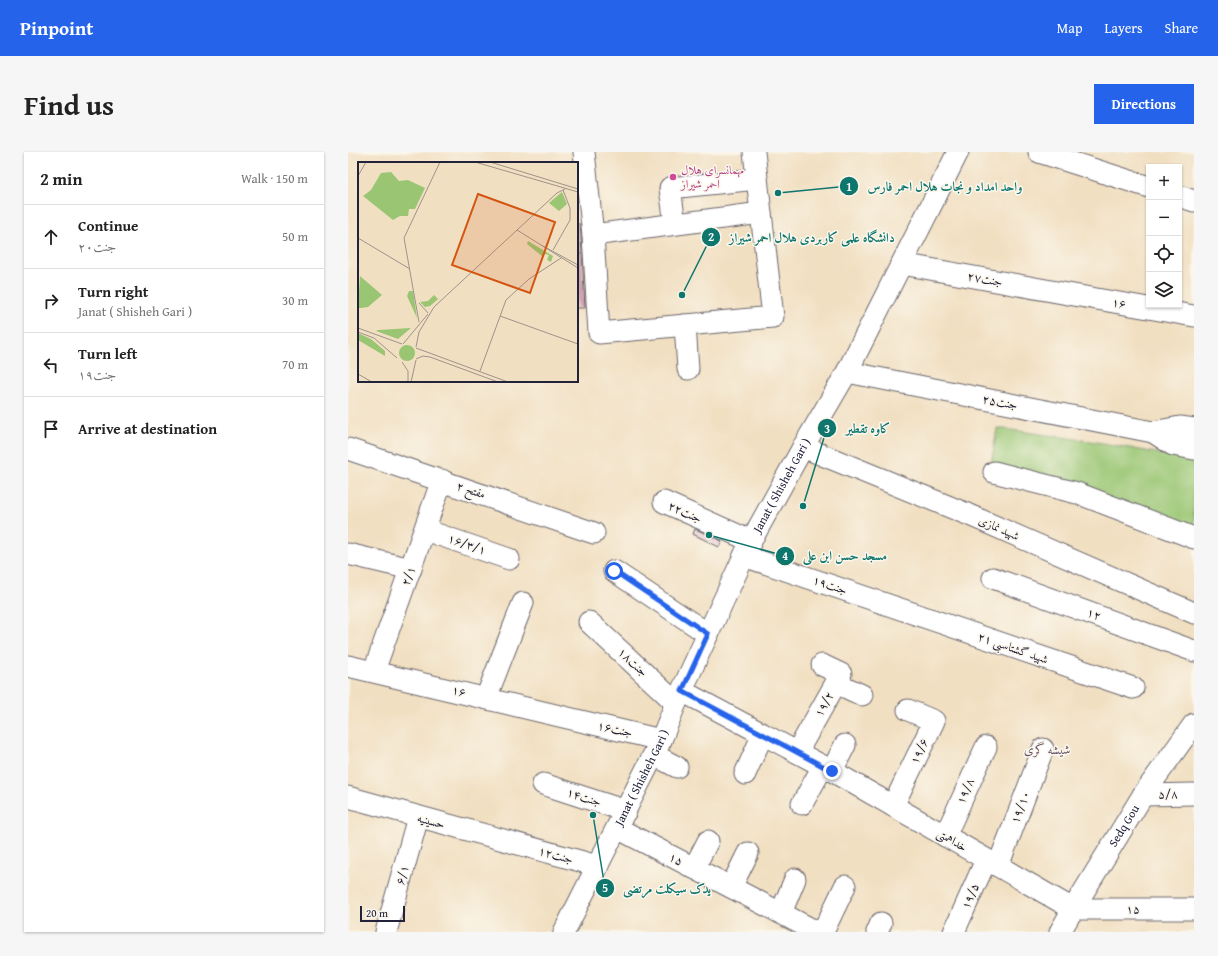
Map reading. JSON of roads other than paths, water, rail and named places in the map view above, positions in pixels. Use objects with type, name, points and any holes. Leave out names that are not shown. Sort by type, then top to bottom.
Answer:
[{"type":"street","points":[[584,152],[599,333],[773,317],[754,152]]},
{"type":"street","name":"Janat ( Shisheh Gari )","points":[[564,932],[658,748],[679,697],[747,549],[803,447],[847,372],[958,152]]},
{"type":"street","points":[[1039,152],[1146,186]]},
{"type":"street","points":[[675,224],[670,188],[757,179]]},
{"type":"street","points":[[1182,197],[1194,201]]},
{"type":"street","points":[[592,235],[761,213]]},
{"type":"street","name":"جنت۲۷","points":[[902,264],[1068,294]]},
{"type":"street","name":"۱۶","points":[[1068,294],[1194,316]]},
{"type":"street","points":[[685,325],[688,369]]},
{"type":"street","name":"جنت۲۵","points":[[847,372],[1153,432]]},
{"type":"street","points":[[1153,432],[1180,427],[1194,429]]},
{"type":"street","points":[[1153,432],[1173,445],[1194,449]]},
{"type":"street","name":"شهید نمازی","points":[[803,447],[968,514],[1194,613]]},
{"type":"street","name":"مفتح ۲","points":[[348,449],[594,533]]},
{"type":"street","points":[[994,472],[1077,493],[1194,538]]},
{"type":"street","name":"۲/۱","points":[[374,671],[442,480]]},
{"type":"street","name":"جنت۲۲","points":[[664,502],[747,549]]},
{"type":"street","name":"۱۶/۳/۱","points":[[425,530],[509,559]]},
{"type":"street","name":"جنت۱۹","points":[[747,549],[893,607]]},
{"type":"street","points":[[348,554],[411,568]]},
{"type":"street","points":[[614,571],[708,634]]},
{"type":"street","name":"۱۲","points":[[993,578],[1194,651]]},
{"type":"street","points":[[486,698],[523,603]]},
{"type":"street","name":"شهید گشتاسبی ۲۱","points":[[893,607],[1133,688]]},
{"type":"street","name":"جنت۱۸","points":[[589,622],[679,697]]},
{"type":"street","name":"۱۹/۲","points":[[797,752],[841,674],[822,665]]},
{"type":"street","name":"۱۶","points":[[348,666],[569,718]]},
{"type":"street","points":[[836,683],[862,694]]},
{"type":"street","points":[[679,697],[763,734],[827,768]]},
{"type":"street","name":"۱۹/۶","points":[[893,806],[934,721],[908,710]]},
{"type":"street","name":"جنت۱۶","points":[[569,718],[658,748],[677,767]]},
{"type":"street","name":"Sedq Gou","points":[[1060,932],[1143,794],[1194,724]]},
{"type":"street","points":[[745,774],[763,734]]},
{"type":"street","points":[[802,804],[845,745]]},
{"type":"street","name":"۱۹/۸","points":[[945,836],[986,747]]},
{"type":"street","name":"۱۹/۱۰","points":[[992,863],[1043,749]]},
{"type":"street","name":"خداهمتی","points":[[827,768],[1073,909]]},
{"type":"street","name":"جنت۱۴","points":[[543,784],[621,819]]},
{"type":"street","name":"۵/۸","points":[[1143,794],[1194,794]]},
{"type":"street","name":"حسینیه","points":[[348,797],[515,843]]},
{"type":"street","name":"۶/۱","points":[[386,932],[418,817]]},
{"type":"street","name":"۱۵","points":[[621,819],[694,868],[817,932]]},
{"type":"street","points":[[694,868],[708,841]]},
{"type":"street","name":"جنت۱۲","points":[[515,843],[598,866]]},
{"type":"street","points":[[731,887],[748,854]]},
{"type":"street","name":"۱۹/۵","points":[[954,932],[992,863]]},
{"type":"street","points":[[780,913],[795,878]]},
{"type":"street","points":[[823,932],[846,886]]},
{"type":"street","name":"۱۵","points":[[1073,909],[1194,909]]},
{"type":"place","name":"مهمانسرای هلال احمر شیراز","points":[[673,177]]},
{"type":"place","name":"واحد امداد و نجات هلال احمر فارس","points":[[778,193]]},
{"type":"place","name":"دانشگاه علمی کاربردی هلال احمر شیراز","points":[[682,295]]},
{"type":"place","name":"کاوه تقطیر","points":[[803,506]]},
{"type":"place","name":"مسجد حسن ابن علی","points":[[709,535]]},
{"type":"place","name":"یدک سیکلت مرتضی","points":[[593,815]]},
{"type":"district","name":"شیشه گری","points":[[1047,749]]}]
